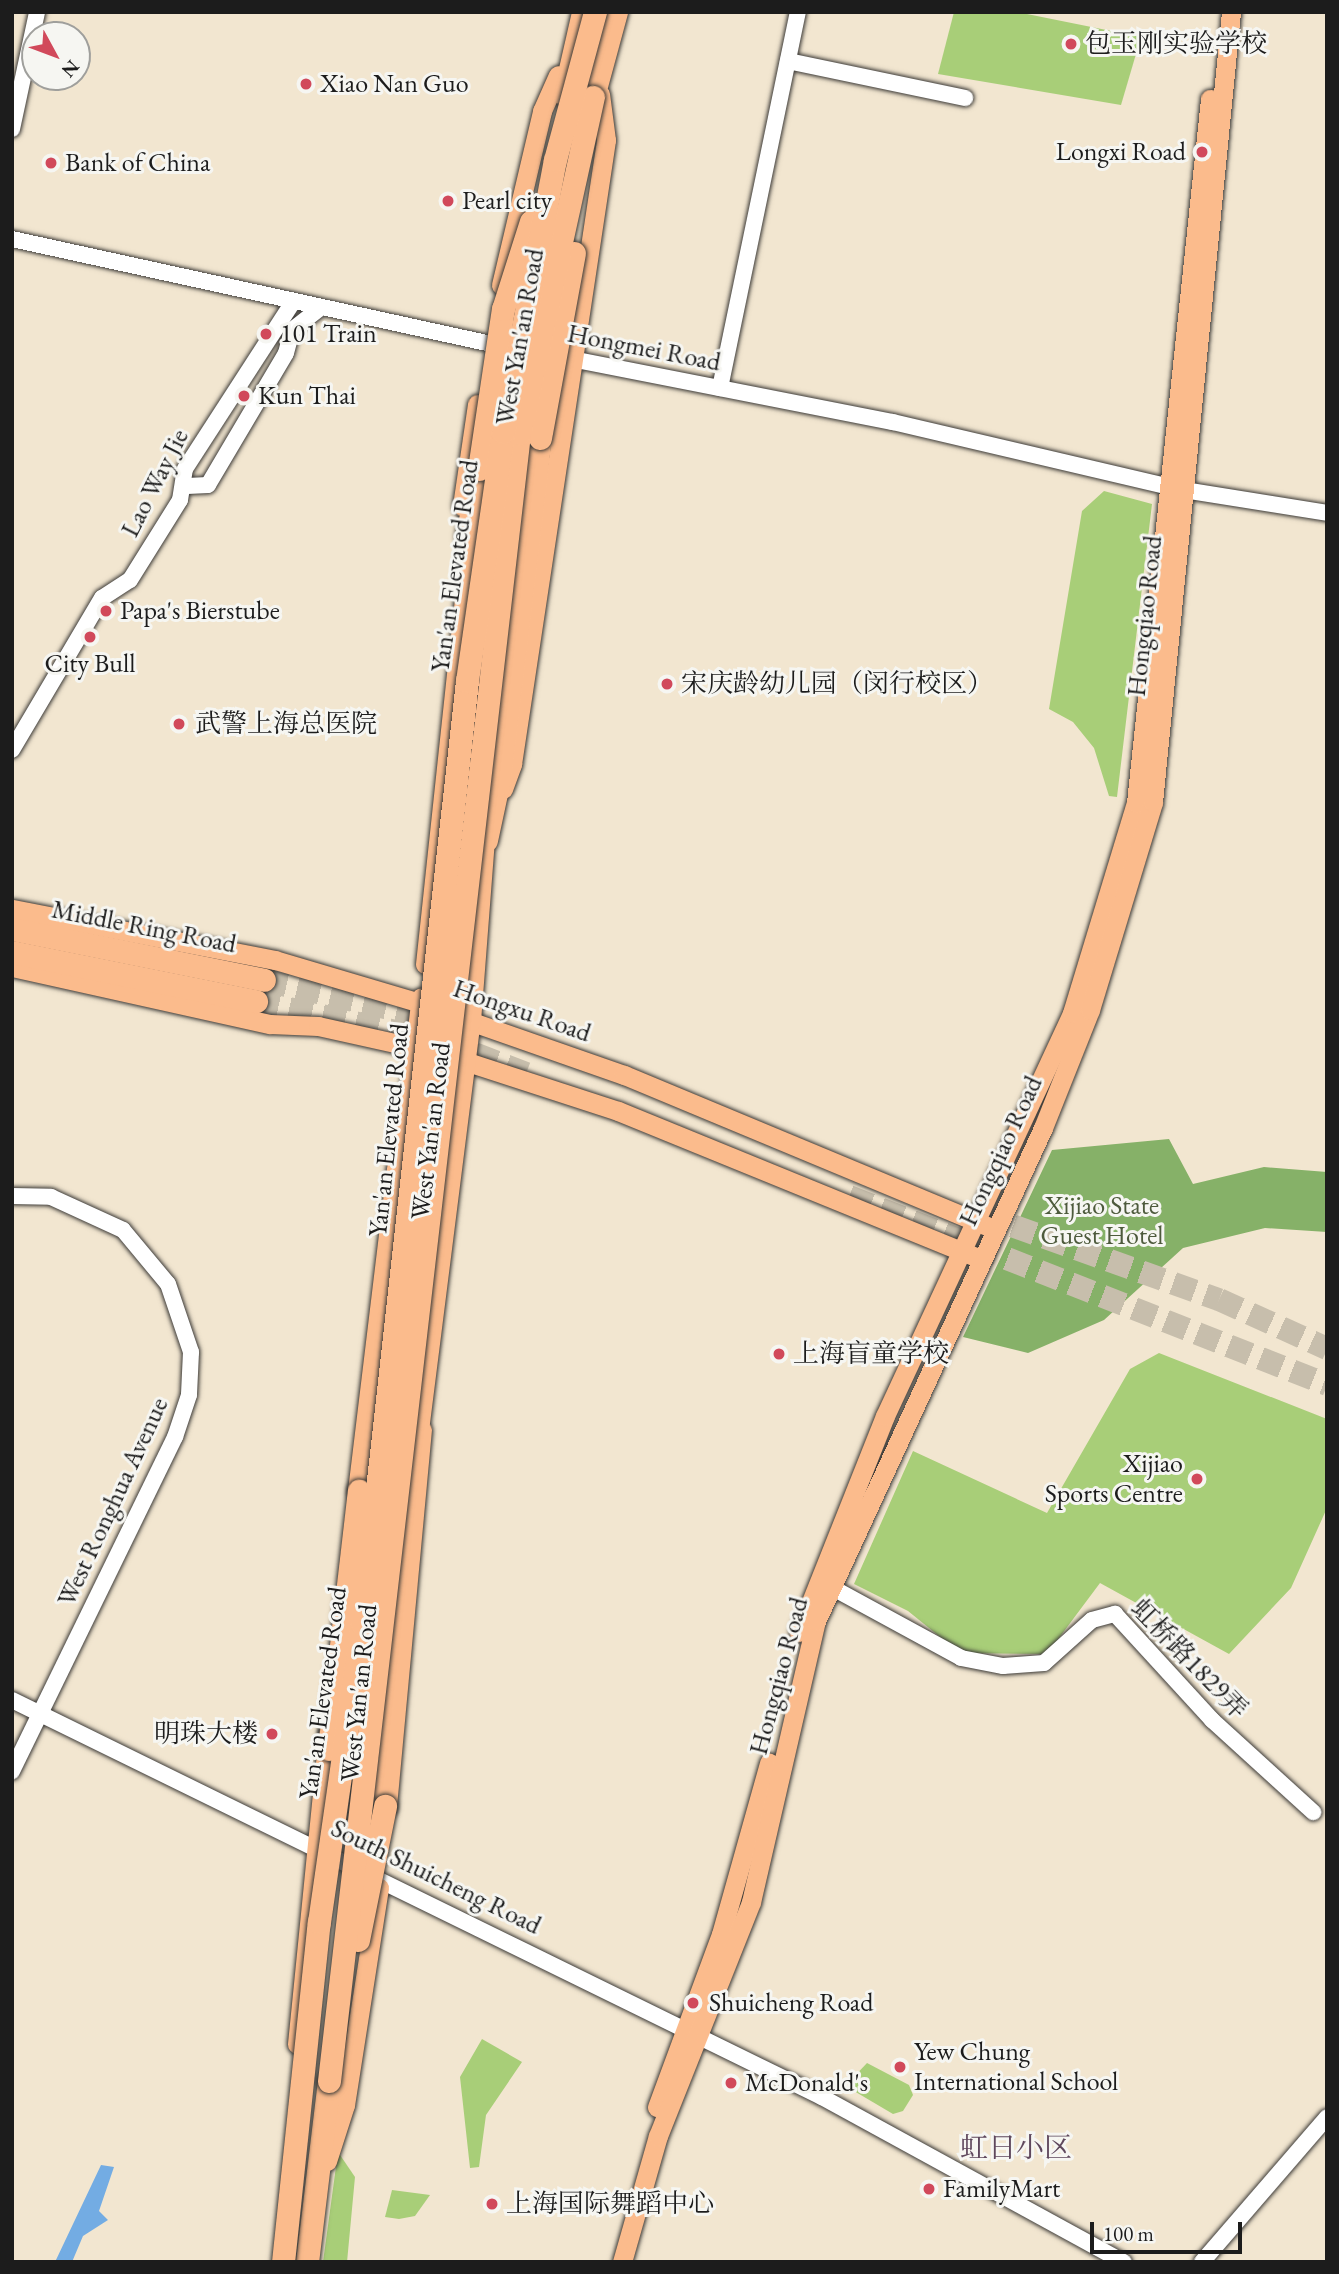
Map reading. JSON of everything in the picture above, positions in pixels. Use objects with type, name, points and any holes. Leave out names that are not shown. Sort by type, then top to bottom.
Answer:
[{"type":"highway","name":"Yan'an Elevated Road","points":[[281,2262],[319,1922],[362,1625],[467,681],[503,432],[555,160],[595,12]]},
{"type":"highway","name":"Yan'an Elevated Road","points":[[307,2262],[519,433],[616,12]]},
{"type":"highway","points":[[486,840],[498,784],[520,572],[589,167],[597,95]]},
{"type":"highway","points":[[467,537],[503,309],[555,160]]},
{"type":"highway","name":"Middle Ring Road","points":[[12,929],[260,990],[12,952]]},
{"type":"highway","points":[[319,1922],[325,1783],[398,1168]]},
{"type":"highway","points":[[329,2081],[385,1806],[420,1431]]},
{"type":"main road","name":"West Yan'an Road","points":[[281,2262],[331,1857],[399,1238],[398,1168],[421,1003],[467,537],[491,474],[507,347],[581,12]]},
{"type":"main road","name":"West Yan'an Road","points":[[313,2262],[373,1878],[420,1431],[471,1021],[486,840],[539,353],[597,95],[624,12]]},
{"type":"main road","name":"Hongqiao Road","points":[[1175,487],[1218,12]]},
{"type":"main road","name":"Hongqiao Road","points":[[622,2262],[658,2136],[753,1836],[801,1623],[830,1543],[986,1225],[1072,1013],[1136,803],[1231,12]]},
{"type":"main road","points":[[467,537],[460,519],[487,343],[542,111],[575,39]]},
{"type":"main road","points":[[486,840],[512,764],[569,359],[606,140],[597,95]]},
{"type":"main road","points":[[483,366],[507,347]]},
{"type":"main road","name":"Hongxu Road","points":[[12,909],[275,960],[421,1003],[624,1075],[986,1225]]},
{"type":"main road","points":[[12,967],[270,1024],[318,1026],[466,1061],[679,1135],[972,1255]]},
{"type":"main road","points":[[298,2130],[297,2013],[314,1844],[340,1646],[355,1461],[383,1235],[398,1168]]},
{"type":"main road","name":"Hongqiao Road","points":[[610,2262],[691,2032],[751,1902],[788,1723],[831,1587],[972,1255]]},
{"type":"main road","name":"West Yan'an Road","points":[[272,2262],[284,2231]]},
{"type":"street","points":[[12,129],[37,12]]},
{"type":"street","points":[[720,388],[798,12]]},
{"type":"street","points":[[788,61],[965,98]]},
{"type":"street","name":"Hongmei Road","points":[[12,239],[320,308],[720,388],[1175,487]]},
{"type":"street","name":"Lao Way Jie","points":[[12,751],[102,598],[130,580],[187,486],[185,469],[293,302]]},
{"type":"street","points":[[187,486],[208,485],[286,353],[292,330],[320,308]]},
{"type":"street","points":[[1175,487],[1327,513]]},
{"type":"street","name":"West Ronghua Avenue","points":[[12,1196],[51,1197],[123,1230],[168,1284],[191,1352],[189,1395],[175,1437],[12,1772]]},
{"type":"street","name":"虹桥路1829弄","points":[[831,1587],[961,1658],[1003,1666],[1044,1662],[1092,1620],[1115,1614],[1212,1720],[1313,1812]]},
{"type":"street","name":"South Shuicheng Road","points":[[12,1700],[314,1844],[331,1857],[373,1878],[691,2032]]},
{"type":"street","points":[[691,2032],[1124,2262]]},
{"type":"street","points":[[1202,2262],[1327,2117]]},
{"type":"green space","name":"包玉刚实验学校","points":[[954,12],[1022,13],[1141,37],[1121,105],[938,74]]},
{"type":"green space","points":[[1104,491],[1152,504],[1117,797],[1109,796],[1094,748],[1073,722],[1049,709],[1082,511]]},
{"type":"green space","name":"Xijiao State Guest Hotel","points":[[1169,1139],[1193,1184],[1264,1167],[1327,1172],[1327,1232],[1265,1228],[1183,1248],[1104,1320],[1028,1353],[963,1337],[1052,1150]]},
{"type":"green space","name":"Xijiao Sports Centre","points":[[1159,1353],[1327,1419],[1327,1508],[1291,1588],[1229,1654],[1100,1583],[1047,1654],[960,1653],[908,1611],[854,1584],[913,1451],[1047,1513],[1130,1369]]},
{"type":"green space","points":[[482,2039],[522,2062],[486,2115],[479,2167],[470,2168],[460,2077]]},
{"type":"green space","points":[[867,2063],[909,2085],[913,2095],[903,2111],[893,2114],[854,2091],[850,2081]]},
{"type":"green space","points":[[338,2152],[355,2177],[347,2262],[323,2262]]},
{"type":"green space","points":[[392,2190],[430,2195],[415,2216],[399,2219],[385,2217]]},
{"type":"water","points":[[101,2165],[114,2167],[99,2211],[108,2220],[83,2236],[72,2262],[55,2262]]},
{"type":"tunnel","points":[[264,980],[438,1019]]},
{"type":"tunnel","points":[[256,1001],[443,1041],[526,1073]]},
{"type":"tunnel","points":[[849,1196],[1327,1384]]},
{"type":"tunnel","points":[[981,1214],[1219,1299],[1327,1348]]},
{"type":"place","name":"包玉刚实验学校","points":[[1071,44]]},
{"type":"place","name":"Xiao Nan Guo","points":[[306,84]]},
{"type":"place","name":"Longxi Road","points":[[1202,152]]},
{"type":"place","name":"Bank of China","points":[[51,163]]},
{"type":"place","name":"Pearl city","points":[[448,201]]},
{"type":"place","name":"101 Train","points":[[266,334]]},
{"type":"place","name":"Kun Thai","points":[[244,396]]},
{"type":"place","name":"Papa's Bierstube","points":[[106,611]]},
{"type":"place","name":"City Bull","points":[[90,637]]},
{"type":"place","name":"宋庆龄幼儿园（闵行校区）","points":[[667,684]]},
{"type":"place","name":"武警上海总医院","points":[[179,724]]},
{"type":"place","name":"上海盲童学校","points":[[779,1354]]},
{"type":"place","name":"Xijiao Sports Centre","points":[[1197,1479]]},
{"type":"place","name":"明珠大楼","points":[[272,1734]]},
{"type":"place","name":"Shuicheng Road","points":[[693,2003]]},
{"type":"place","name":"Yew Chung International School","points":[[900,2067]]},
{"type":"place","name":"McDonald's","points":[[731,2083]]},
{"type":"place","name":"FamilyMart","points":[[929,2189]]},
{"type":"place","name":"上海国际舞蹈中心","points":[[492,2204]]},
{"type":"district","name":"虹日小区","points":[[1016,2147]]}]
